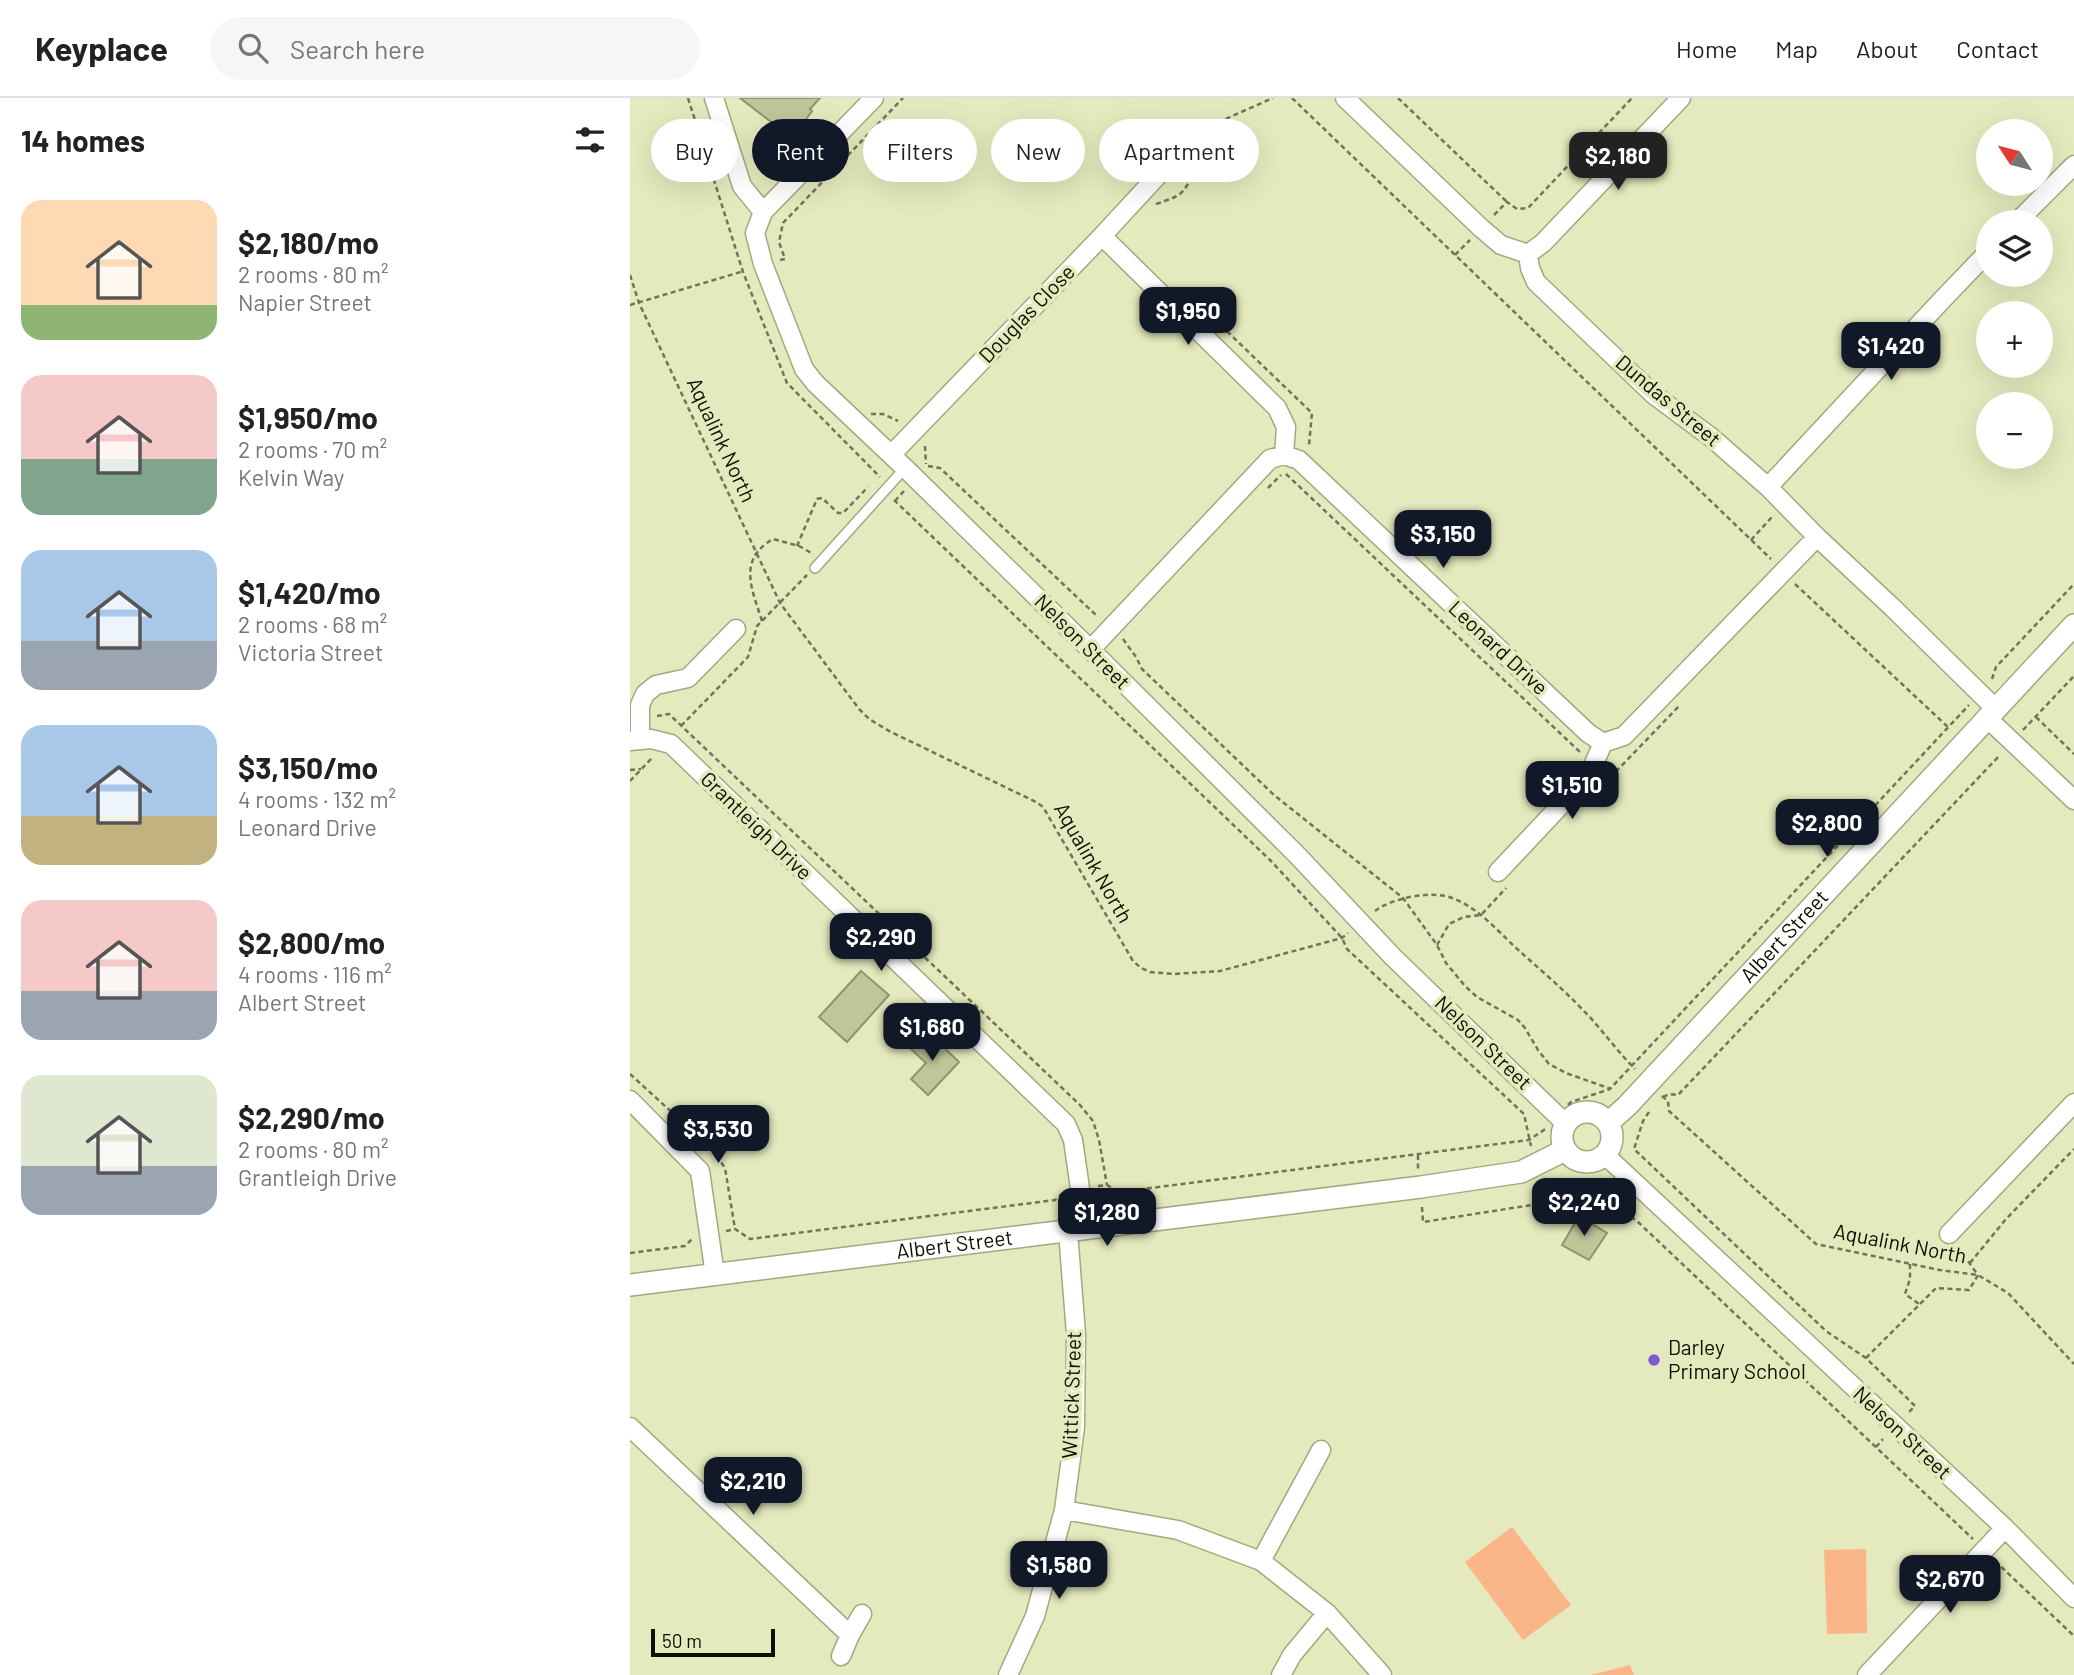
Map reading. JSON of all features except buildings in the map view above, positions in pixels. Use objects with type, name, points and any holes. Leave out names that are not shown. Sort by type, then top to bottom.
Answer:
[{"type":"street","points":[[713,98],[742,186],[763,212],[874,98]]},
{"type":"street","points":[[1345,98],[1481,228],[1501,245],[1528,254],[1543,243],[1681,98]]},
{"type":"street","points":[[2030,210],[2074,164]]},
{"type":"street","name":"Douglas Close","points":[[891,455],[1152,182]]},
{"type":"street","name":"Nelson Street","points":[[763,212],[755,233],[762,264],[808,375],[1090,650],[1362,922],[1393,957],[1562,1120]]},
{"type":"street","points":[[1090,650],[1270,459],[1289,462],[1286,426],[1278,408],[1102,236]]},
{"type":"street","name":"Dundas Street","points":[[1528,254],[1536,282],[1653,394],[1712,438],[1768,487],[1980,693],[1991,714],[2012,742],[2074,800]]},
{"type":"street","points":[[1768,487],[1976,265]]},
{"type":"street","name":"Leonard Drive","points":[[1289,462],[1588,733],[1603,743]]},
{"type":"street","points":[[1504,879],[1589,775],[1603,743],[1623,736],[1817,537]]},
{"type":"street","name":"Albert Street","points":[[1608,1123],[1627,1106],[2074,625]]},
{"type":"street","points":[[665,743],[651,739],[635,740],[640,717],[639,705],[645,694],[656,685],[688,678],[736,629]]},
{"type":"street","name":"Grantleigh Drive","points":[[665,743],[671,744],[1066,1124],[1073,1140],[1080,1189],[1077,1231]]},
{"type":"street","points":[[630,1100],[700,1171],[715,1275]]},
{"type":"street","points":[[1949,1234],[2074,1103]]},
{"type":"street","points":[[1587,1112],[1595,1114],[1608,1123],[1612,1130],[1610,1148],[1598,1160],[1577,1160],[1565,1150],[1562,1120],[1587,1112]]},
{"type":"street","name":"Albert Street","points":[[630,1285],[1420,1187],[1521,1172],[1565,1150]]},
{"type":"street","name":"Nelson Street","points":[[1605,1155],[2005,1528],[2074,1598]]},
{"type":"street","name":"Wittick Street","points":[[1009,1675],[1035,1616],[1064,1510],[1075,1427],[1077,1231]]},
{"type":"street","points":[[630,1427],[850,1635]]},
{"type":"street","points":[[1261,1561],[1321,1450]]},
{"type":"street","points":[[1064,1510],[1178,1530],[1261,1561],[1327,1613],[1382,1675]]},
{"type":"street","points":[[1867,1675],[2005,1528]]},
{"type":"street","points":[[1281,1675],[1292,1655],[1327,1613]]},
{"type":"street","points":[[841,1656],[862,1614]]},
{"type":"lane","points":[[818,564],[905,468]]},
{"type":"path","points":[[630,305],[785,259],[779,242],[783,223],[903,98]]},
{"type":"path","points":[[1225,119],[1273,98]]},
{"type":"path","points":[[1292,98],[1949,728]]},
{"type":"path","points":[[1398,98],[1517,209],[1528,208],[1632,98]]},
{"type":"path","points":[[1151,206],[1174,199],[1190,182]]},
{"type":"path","points":[[1455,255],[1507,202]]},
{"type":"path","name":"Aqualink North","points":[[630,275],[639,303],[780,603],[853,702],[869,719],[1044,807],[1127,953],[1141,968],[1150,972],[1174,974],[1220,971],[1342,938],[1385,903],[1403,898],[1451,897],[1481,915],[1582,1009],[1632,1066]]},
{"type":"path","points":[[1184,291],[1312,413],[1310,444],[1289,462],[1265,492]]},
{"type":"path","points":[[925,442],[925,463],[928,466],[940,468],[1124,640],[1142,670],[1274,795],[1403,898],[1465,986],[1486,1003],[1518,1020],[1549,1063],[1566,1073],[1610,1089]]},
{"type":"path","points":[[1289,462],[1609,779]]},
{"type":"path","points":[[797,546],[817,499],[822,498],[838,513],[843,513],[871,485]]},
{"type":"path","points":[[895,501],[1271,861],[1342,938],[1348,948],[1524,1114],[1546,1203]]},
{"type":"path","points":[[1751,540],[1783,504]]},
{"type":"path","points":[[680,726],[748,657],[757,626],[762,621],[780,603],[818,564],[809,550],[773,539],[757,553],[749,571],[762,621]]},
{"type":"path","points":[[630,1253],[685,1246],[698,1234],[735,1229],[750,1239],[1055,1200],[1067,1190],[1107,1185],[1119,1192],[1529,1139],[1562,1120],[1571,1102],[1610,1089],[1949,728],[1991,681],[1996,667],[2074,584]]},
{"type":"path","points":[[1656,1102],[1669,1094],[1678,1095],[2074,676]]},
{"type":"path","points":[[1600,789],[1684,701]]},
{"type":"path","points":[[640,717],[669,714],[1080,1105],[1093,1121],[1107,1185]]},
{"type":"path","points":[[2036,717],[2074,754]]},
{"type":"path","points":[[630,780],[665,743]]},
{"type":"path","points":[[630,770],[640,769]]},
{"type":"path","points":[[1437,945],[1449,924],[1464,917],[1481,915],[1504,879]]},
{"type":"path","name":"Aqualink North","points":[[1663,1097],[1668,1101],[1670,1111],[1816,1244],[1978,1275],[2008,1293],[2074,1364]]},
{"type":"path","points":[[1627,1106],[1643,1121]]},
{"type":"path","points":[[1651,1110],[1643,1121],[1634,1149],[1826,1331],[1866,1358],[1915,1406],[1876,1447]]},
{"type":"path","points":[[1970,1263],[2007,1219],[2074,1149]]},
{"type":"path","points":[[1418,1154],[1423,1222],[1583,1197],[1604,1202],[1626,1213],[2074,1636]]},
{"type":"path","points":[[1866,1358],[1936,1288],[1969,1290],[1978,1275],[1949,1234]]},
{"type":"path","points":[[1910,1264],[1910,1279],[1905,1294],[1919,1304]]},
{"type":"shaded area","points":[[1512,1527],[1571,1605],[1523,1640],[1465,1562]]},
{"type":"shaded area","points":[[1866,1549],[1867,1633],[1827,1634],[1824,1550]]},
{"type":"shaded area","points":[[1630,1665],[1634,1675],[1591,1675]]},
{"type":"place","name":"Darley Primary School","points":[[1654,1360]]}]
